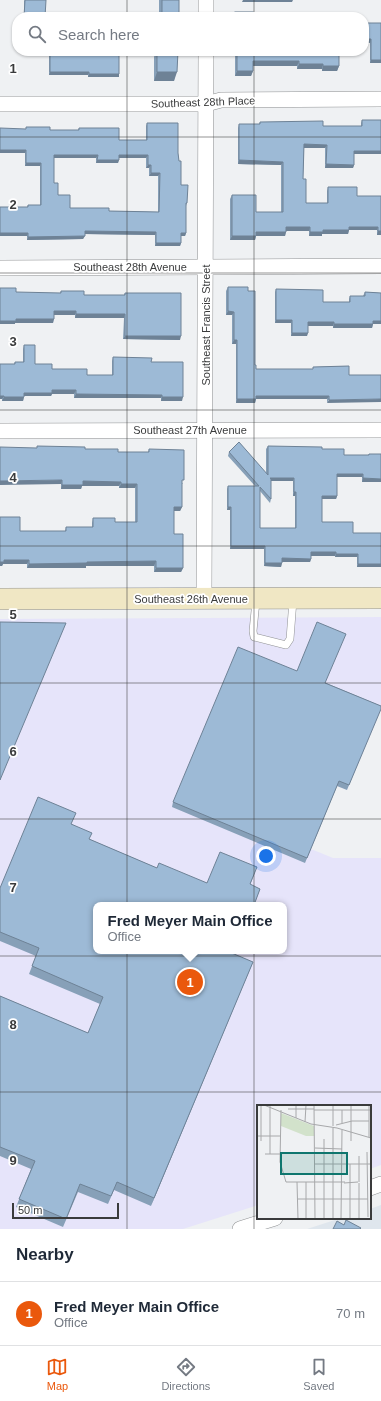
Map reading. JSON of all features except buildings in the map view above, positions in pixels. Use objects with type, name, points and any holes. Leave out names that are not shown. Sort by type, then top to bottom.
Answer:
[{"type":"street","points":[[206,0],[206,12]]},
{"type":"street","name":"Southeast Francis Street","points":[[204,599],[206,430],[206,56]]},
{"type":"street","name":"Southeast 28th Place","points":[[0,104],[206,104],[221,100],[381,99]]},
{"type":"street","name":"Southeast 28th Avenue","points":[[0,268],[381,266]]},
{"type":"street","name":"Southeast 27th Avenue","points":[[0,431],[381,430]]},
{"type":"street","name":"Southeast 26th Avenue","points":[[0,599],[381,598]]},
{"type":"street","points":[[371,1188],[381,1184]]},
{"type":"street","points":[[240,1229],[272,1219]]},
{"type":"lane","points":[[256,599],[253,631],[254,637],[286,645],[290,639],[293,598]]},
{"type":"shaded area","points":[[381,617],[381,710],[347,790],[337,786],[311,849],[333,858],[381,858],[381,1165],[371,1169],[371,1105],[257,1105],[257,1205],[183,1229],[0,1229],[0,619]]},
{"type":"shaded area","points":[[381,1205],[381,1229],[307,1229],[338,1219],[371,1219],[371,1209]]},
{"type":"place","name":"Fred Meyer Main Office","points":[[190,982]]}]
